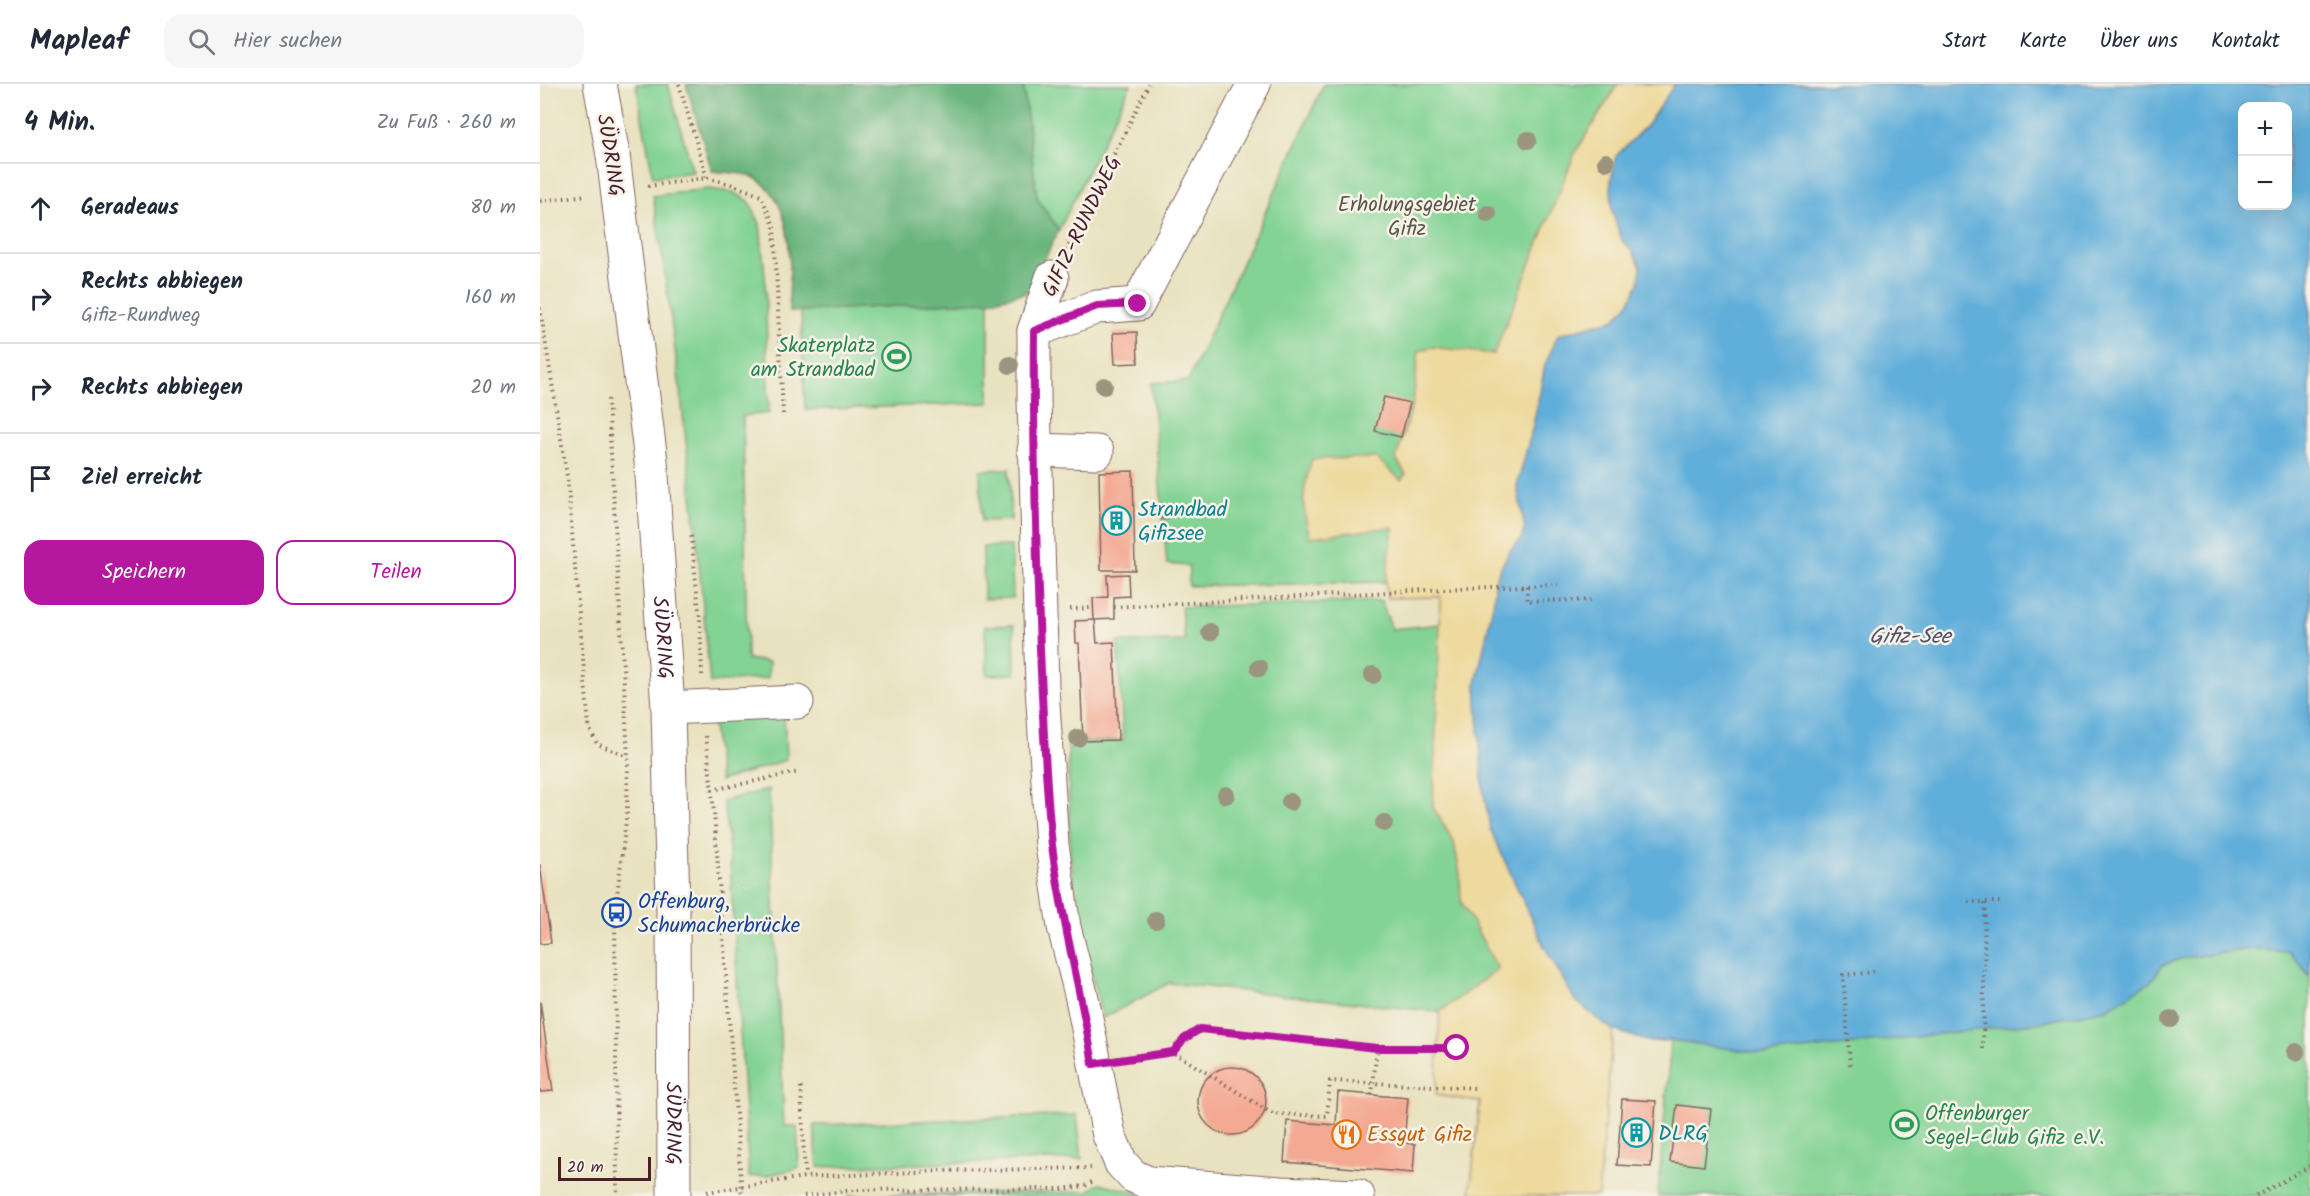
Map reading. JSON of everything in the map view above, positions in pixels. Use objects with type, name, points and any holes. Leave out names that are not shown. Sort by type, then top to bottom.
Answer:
[{"type":"street","name":"SÜDRING","points":[[600,84],[613,155],[651,461],[668,708],[673,907],[688,1194]]},
{"type":"street","points":[[1034,331],[1097,306],[1138,304],[1254,84]]},
{"type":"street","name":"GIFIZ-RUNDWEG","points":[[1052,278],[1034,331],[1034,450],[1042,687],[1052,845],[1064,927],[1082,998],[1093,1064],[1109,1135],[1121,1163],[1133,1176],[1149,1183],[1358,1196]]},
{"type":"street","points":[[1034,450],[1097,452]]},
{"type":"street","points":[[668,708],[797,702]]},
{"type":"path","points":[[679,84],[707,178],[734,185],[761,196],[774,226],[783,414]]},
{"type":"path","name":"GIFIZ-RUNDWEG","points":[[1052,278],[1149,84]]},
{"type":"path","points":[[540,308],[567,476],[589,727],[597,744],[628,756]]},
{"type":"path","points":[[608,393],[628,756],[627,812],[615,913],[617,1196]]},
{"type":"path","points":[[1114,607],[1558,585]]},
{"type":"path","points":[[1527,586],[1527,601],[1592,600]]},
{"type":"path","points":[[703,707],[712,790],[742,1196]]},
{"type":"path","points":[[712,790],[799,772]]},
{"type":"path","points":[[1968,902],[2004,902]]},
{"type":"path","points":[[1983,1049],[1986,902]]},
{"type":"path","points":[[1850,1065],[1843,975],[1874,972]]},
{"type":"path","points":[[1173,1052],[1184,1039],[1200,1029],[1377,1048],[1457,1048]]},
{"type":"path","points":[[1372,1095],[1377,1048]]},
{"type":"path","points":[[1093,1064],[1173,1052],[1273,1114],[1327,1116],[1330,1082],[1476,1088]]},
{"type":"path","points":[[801,1087],[806,1177]]},
{"type":"path","points":[[688,1194],[806,1177],[940,1171],[1081,1170],[1121,1163]]},
{"type":"path","points":[[804,1196],[854,1190],[1061,1190],[1085,1186],[1121,1163]]},
{"type":"path","points":[[2256,1196],[2310,1166]]},
{"type":"green space","points":[[636,84],[668,84],[693,172],[653,177]]},
{"type":"green space","points":[[686,84],[1023,84],[1037,198],[1059,230],[1028,292],[989,301],[789,312],[788,237],[778,202],[767,187],[749,175],[712,171]]},
{"type":"green space","points":[[1023,84],[1131,84],[1059,230],[1037,198]]},
{"type":"green space","name":"Erholungsgebiet Gifiz","points":[[1324,84],[1618,84],[1575,153],[1494,355],[1431,347],[1419,351],[1413,403],[1396,459],[1406,474],[1401,480],[1386,582],[1189,586],[1189,566],[1167,564],[1151,383],[1188,381]]},
{"type":"green space","points":[[708,189],[733,192],[749,201],[760,224],[765,277],[769,413],[743,416],[747,659],[769,662],[768,678],[710,683],[686,439],[653,196]]},
{"type":"green space","name":"Skaterplatz am Strandbad","points":[[989,301],[989,403],[805,410],[801,311]]},
{"type":"green space","points":[[1009,469],[1011,520],[982,521],[980,470]]},
{"type":"green space","points":[[1011,546],[1013,598],[984,599],[983,547]]},
{"type":"green space","points":[[1381,601],[1392,629],[1441,624],[1433,807],[1454,842],[1460,874],[1461,901],[1498,969],[1440,1012],[1169,983],[1103,1018],[1079,929],[1070,850],[1068,743],[1123,740],[1118,642],[1185,641],[1181,607]]},
{"type":"green space","points":[[1014,625],[1015,674],[987,675],[985,626]]},
{"type":"green space","points":[[784,715],[786,760],[720,781],[712,718]]},
{"type":"green space","points":[[769,789],[784,1126],[797,1126],[799,1168],[765,1176],[749,1177],[729,848],[723,801]]},
{"type":"green space","name":"Offenburger Segel-Club Gifiz e.V.","points":[[2251,949],[2290,952],[2310,976],[2310,1196],[1658,1196],[1671,1040],[1767,1054],[2149,983],[2163,965],[2183,958]]},
{"type":"green space","points":[[1077,1115],[1082,1159],[818,1167],[814,1125]]},
{"type":"green space","points":[[1100,1183],[1142,1194],[1174,1196],[847,1196],[1089,1191]]},
{"type":"sand","points":[[1618,84],[1675,84],[1647,125],[1616,156],[1611,180],[1612,210],[1621,239],[1641,266],[1640,282],[1629,303],[1615,319],[1559,335],[1517,486],[1525,528],[1521,540],[1511,549],[1496,577],[1494,600],[1476,684],[1483,788],[1544,946],[1575,1000],[1613,1030],[1598,1196],[1500,1196],[1470,1193],[1480,1102],[1436,1095],[1440,1012],[1498,969],[1461,901],[1460,874],[1454,842],[1433,807],[1441,597],[1387,598],[1386,582],[1393,527],[1310,537],[1304,507],[1306,480],[1312,459],[1376,458],[1401,480],[1406,474],[1396,459],[1413,403],[1419,351],[1431,347],[1494,354],[1575,153]]},
{"type":"water","name":"Gifiz-See","points":[[1675,84],[2310,84],[2310,976],[2290,952],[2251,949],[2183,958],[2163,965],[2149,983],[2107,1009],[2043,1022],[1767,1054],[1671,1040],[1650,1042],[1613,1030],[1575,1000],[1544,946],[1490,829],[1483,788],[1476,684],[1494,600],[1496,577],[1511,549],[1521,540],[1525,528],[1517,486],[1533,426],[1545,365],[1558,335],[1615,319],[1629,303],[1639,283],[1641,266],[1621,239],[1612,210],[1611,180],[1616,156],[1647,125]]},
{"type":"building","points":[[1137,332],[1138,363],[1115,364],[1113,333]]},
{"type":"building","points":[[1384,397],[1410,403],[1401,437],[1375,431]]},
{"type":"building","name":"Strandbad Gifizsee","points":[[1133,471],[1135,570],[1101,570],[1099,472]]},
{"type":"building","points":[[1128,574],[1129,596],[1114,597],[1114,619],[1094,620],[1093,598],[1108,597],[1107,575]]},
{"type":"building","points":[[1095,620],[1097,643],[1114,642],[1118,740],[1083,741],[1079,643],[1076,643],[1075,621]]},
{"type":"building","points":[[540,864],[551,943],[540,944]]},
{"type":"building","points":[[540,1001],[553,1091],[540,1092]]},
{"type":"building","points":[[1225,1067],[1239,1067],[1251,1072],[1261,1082],[1266,1101],[1261,1120],[1251,1130],[1239,1135],[1225,1135],[1213,1130],[1203,1120],[1198,1108],[1198,1094],[1203,1082],[1213,1072]]},
{"type":"building","name":"Essgut Gifiz","points":[[1338,1092],[1408,1098],[1404,1143],[1415,1144],[1413,1173],[1284,1162],[1287,1121],[1336,1125]]},
{"type":"building","name":"DLRG","points":[[1622,1099],[1656,1101],[1651,1167],[1617,1165]]},
{"type":"building","points":[[1677,1105],[1711,1109],[1704,1166],[1670,1162]]},
{"type":"place","name":"Skaterplatz am Strandbad","points":[[896,357]]},
{"type":"place","name":"Strandbad Gifizsee","points":[[1117,521]]},
{"type":"place","name":"Offenburg, Schumacherbrücke","points":[[617,913]]},
{"type":"place","name":"Offenburger Segel-Club Gifiz e.V.","points":[[1904,1125]]},
{"type":"place","name":"DLRG","points":[[1637,1133]]},
{"type":"place","name":"Essgut Gifiz","points":[[1346,1134]]},
{"type":"route","points":[[1138,304],[1097,306],[1034,331],[1038,611],[1052,845],[1064,927],[1082,998],[1093,1064],[1173,1052],[1184,1039],[1200,1029],[1377,1048],[1457,1048]]}]
